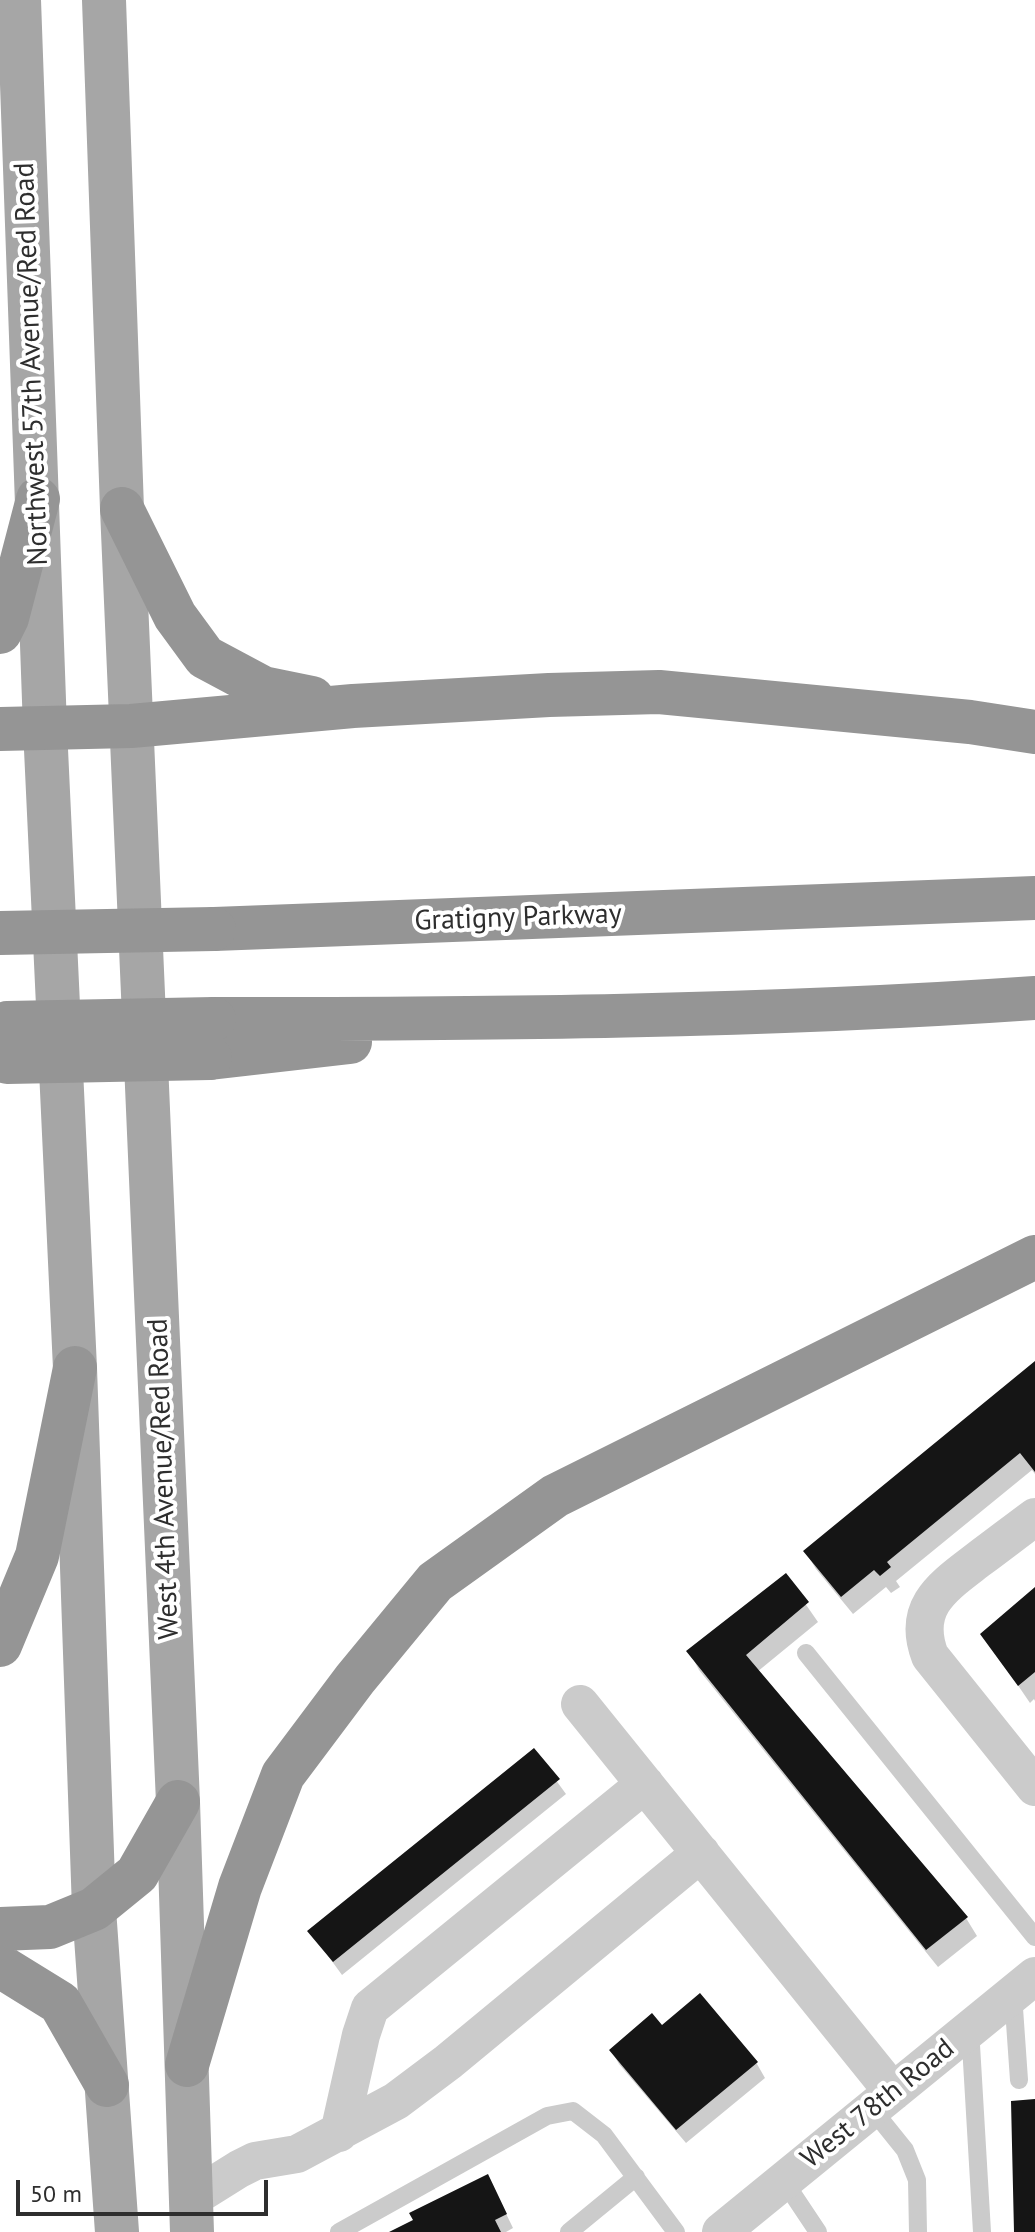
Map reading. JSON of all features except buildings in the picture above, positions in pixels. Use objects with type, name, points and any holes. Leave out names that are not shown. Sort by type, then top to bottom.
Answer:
[{"type":"highway","points":[[0,632],[7,618],[38,499]]},
{"type":"highway","points":[[122,509],[175,616],[205,657],[263,688],[353,706]]},
{"type":"highway","points":[[0,729],[131,726],[353,706],[659,692],[970,722],[1035,732]]},
{"type":"highway","name":"Gratigny Parkway","points":[[0,933],[214,929],[1035,898]]},
{"type":"highway","points":[[4,1043],[212,1038],[521,1019],[918,1006],[1035,998]]},
{"type":"highway","points":[[187,2065],[240,1887],[283,1775],[355,1679],[435,1582],[555,1496],[1035,1257]]},
{"type":"highway","points":[[0,1645],[37,1556],[75,1368]]},
{"type":"highway","points":[[0,1929],[50,1927],[94,1909],[137,1874],[178,1802]]},
{"type":"highway","points":[[0,1966],[60,2003],[107,2085]]},
{"type":"main road","name":"Northwest 57th Avenue/Red Road","points":[[19,0],[45,728]]},
{"type":"main road","points":[[104,0],[131,726]]},
{"type":"main road","name":"West 4th Avenue/Red Road","points":[[131,726],[178,1802],[192,2216]]},
{"type":"main road","points":[[45,728],[75,1368],[94,1909],[117,2232]]},
{"type":"main road","points":[[114,2188],[131,2232]]},
{"type":"street","points":[[1035,1517],[939,1590],[928,1609],[923,1630],[930,1656],[1035,1787]]},
{"type":"street","points":[[580,1704],[701,1853],[883,2101]]},
{"type":"street","points":[[339,2133],[370,2008],[645,1784]]},
{"type":"street","points":[[192,2216],[255,2161],[297,2154],[396,2101],[448,2062],[701,1853]]},
{"type":"street","name":"West 78th Road","points":[[721,2232],[1024,1985]]},
{"type":"lane","points":[[806,1653],[1035,1937]]},
{"type":"lane","points":[[1019,2080],[1024,1985]]},
{"type":"lane","points":[[970,2028],[982,2232]]},
{"type":"lane","points":[[883,2101],[917,2180],[918,2232]]},
{"type":"lane","points":[[339,2232],[547,2116],[573,2111],[604,2135],[676,2232]]},
{"type":"lane","points":[[569,2232],[636,2177]]},
{"type":"lane","points":[[784,2181],[818,2232]]}]
